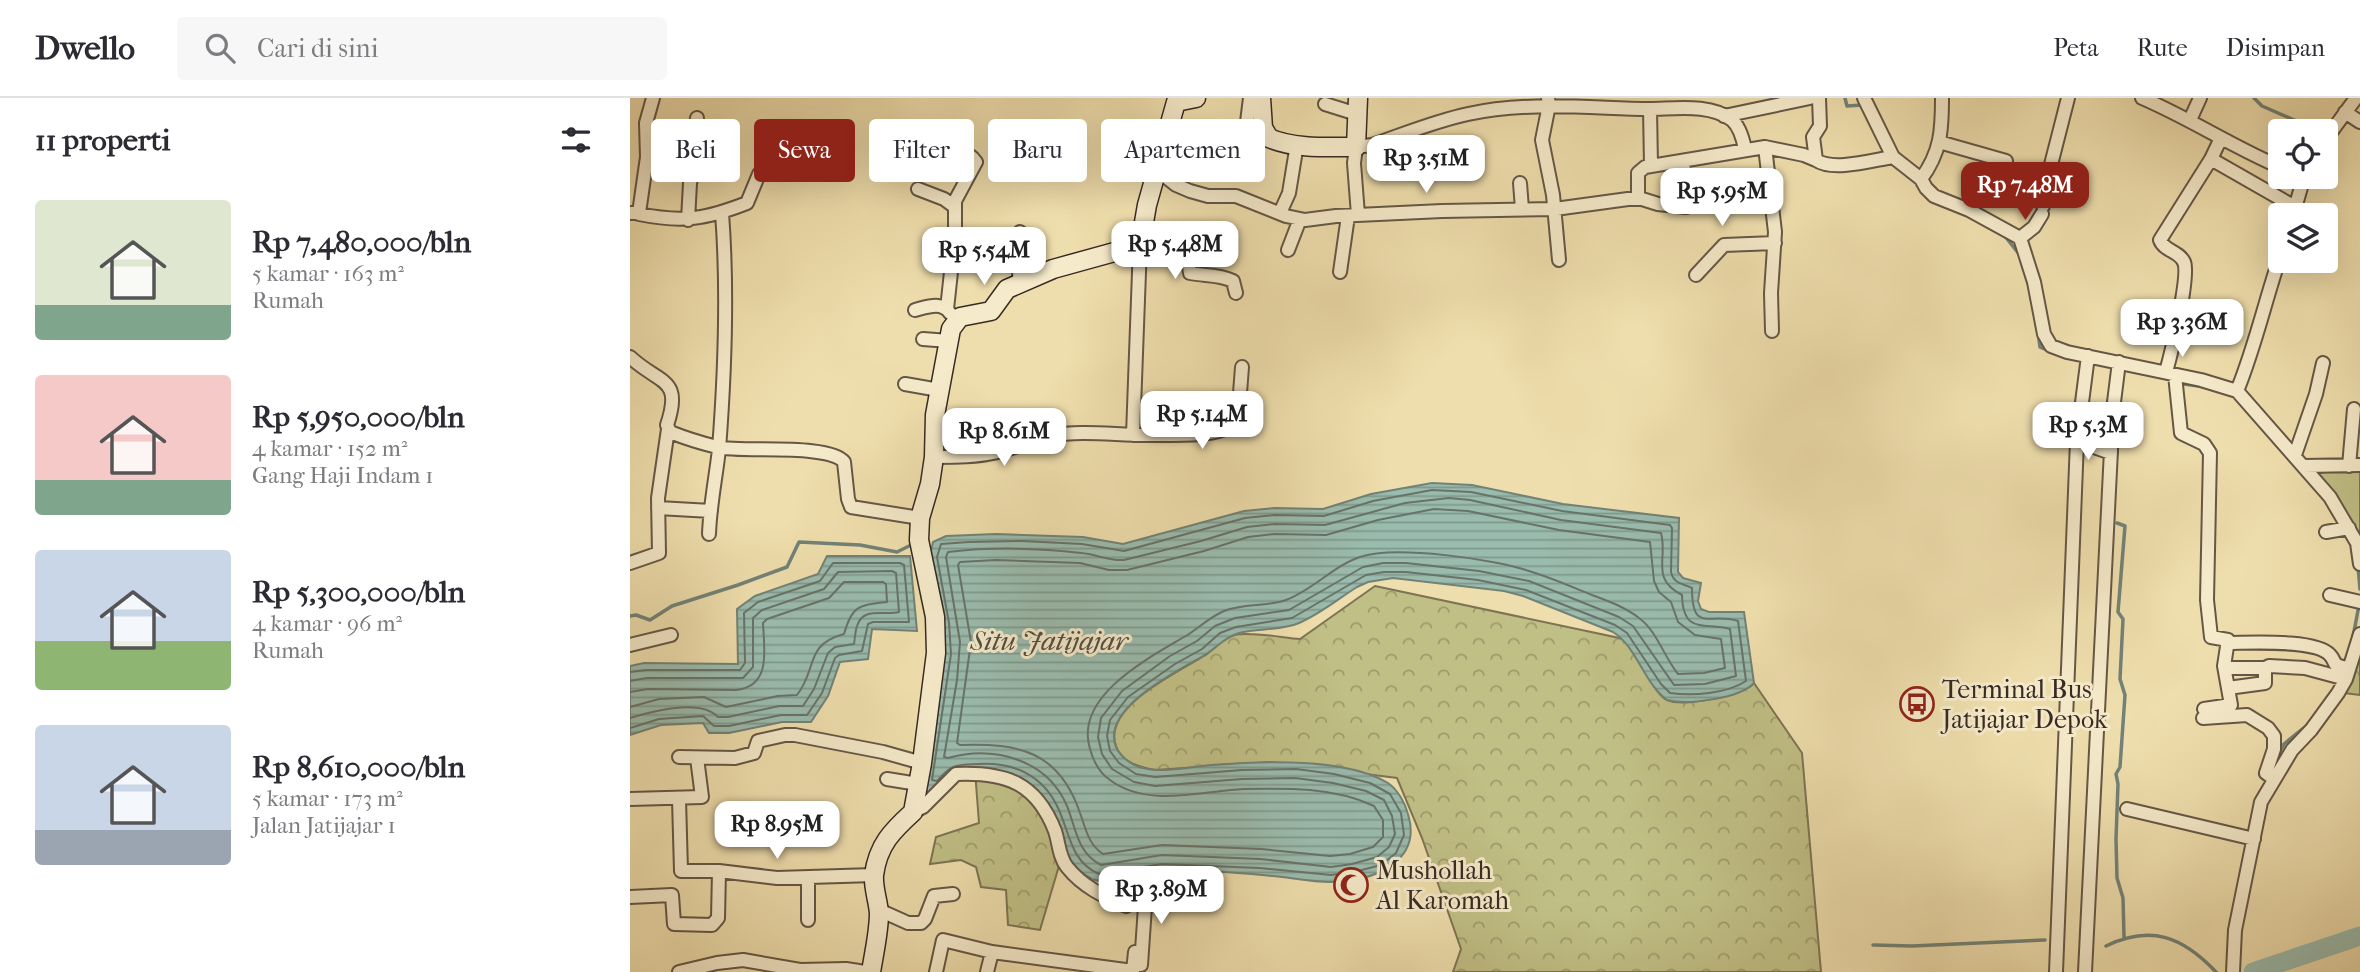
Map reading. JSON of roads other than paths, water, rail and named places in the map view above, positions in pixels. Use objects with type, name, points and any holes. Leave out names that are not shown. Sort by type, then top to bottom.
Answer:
[{"type":"street","points":[[653,98],[646,123],[647,157],[635,214],[688,220],[722,213],[747,203],[756,182]]},
{"type":"street","points":[[1167,119],[1171,100],[1196,98]]},
{"type":"street","points":[[1247,119],[1250,98]]},
{"type":"street","points":[[1261,98],[1264,133],[1272,140],[1297,144],[1356,147],[1372,145],[1468,114],[1548,102],[1650,109],[1685,103],[1732,120],[1740,130],[1745,149]]},
{"type":"street","points":[[1724,116],[1810,98]]},
{"type":"street","points":[[1816,160],[1813,137],[1820,126],[1819,98]]},
{"type":"street","points":[[1864,98],[1893,157],[1921,178],[1926,188],[1934,195],[1969,210],[2020,238],[2034,282],[2044,334],[2052,346],[2201,380],[2237,391],[2330,497],[2346,529],[2357,543],[2360,564]]},
{"type":"street","points":[[1921,178],[1931,165],[1939,142],[1942,98]]},
{"type":"street","points":[[2020,238],[2034,227],[2042,210],[2044,192],[2068,98]]},
{"type":"street","points":[[2142,98],[2268,161]]},
{"type":"street","points":[[2190,120],[2200,98]]},
{"type":"street","points":[[2338,122],[2356,98]]},
{"type":"street","points":[[1548,102],[1542,140],[1555,209],[1559,260]]},
{"type":"street","points":[[1325,104],[1357,106],[1353,216],[1340,272]]},
{"type":"street","points":[[1650,109],[1651,165]]},
{"type":"street","points":[[2345,112],[2360,122]]},
{"type":"street","points":[[688,220],[690,183],[695,165],[697,118]]},
{"type":"street","points":[[2221,138],[2211,159],[2161,237],[2161,244],[2182,259],[2186,270],[2171,374],[2181,433],[2204,444],[2210,453],[2207,600],[2211,637],[2228,639],[2225,668],[2230,706],[2204,713],[2247,715],[2269,728],[2274,741],[2271,777]]},
{"type":"street","points":[[1939,142],[2007,161]]},
{"type":"street","points":[[1280,213],[1289,193],[1297,144]]},
{"type":"street","points":[[1765,147],[1775,217],[1772,331]]},
{"type":"street","points":[[1638,199],[1638,173],[1642,168],[1745,149],[1765,147],[1804,155],[1819,163],[1833,166],[1893,157]]},
{"type":"street","points":[[2211,159],[2281,203]]},
{"type":"street","points":[[1172,182],[1208,196],[1233,195],[1300,219],[1555,209],[1638,199],[1686,207],[1688,205],[1683,162]]},
{"type":"street","points":[[913,812],[936,653],[935,617],[920,543],[920,518],[930,484],[935,415],[949,325],[955,201],[966,182]]},
{"type":"street","points":[[1133,435],[1140,243],[1154,182]]},
{"type":"street","points":[[1520,183],[1522,209]]},
{"type":"street","points":[[918,190],[944,199],[955,207]]},
{"type":"street","points":[[709,534],[719,447],[725,322],[722,213]]},
{"type":"street","points":[[1288,250],[1300,219]]},
{"type":"street","points":[[1019,285],[1020,232]]},
{"type":"street","points":[[923,339],[960,317],[991,311],[1007,289],[1053,269],[1140,243],[1181,247],[1187,253],[1190,274],[1209,274],[1229,279],[1233,281],[1236,293]]},
{"type":"street","points":[[1696,275],[1724,245],[1775,243]]},
{"type":"street","points":[[2237,391],[2254,349],[2275,273]]},
{"type":"street","points":[[915,310],[940,306],[949,325]]},
{"type":"street","points":[[2056,972],[2077,440],[2088,356]]},
{"type":"street","points":[[630,357],[670,387],[673,393],[658,509],[659,553],[630,563]]},
{"type":"street","points":[[2085,972],[2113,410],[2119,362]]},
{"type":"street","points":[[2295,455],[2316,394],[2323,363]]},
{"type":"street","points":[[934,457],[978,456],[1049,436],[1205,434],[1233,425],[1238,419],[1241,367]]},
{"type":"street","points":[[905,384],[939,390]]},
{"type":"street","points":[[2304,466],[2355,466],[2354,409]]},
{"type":"street","points":[[668,429],[683,437],[719,447],[790,449],[837,456],[844,462],[851,507],[920,518]]},
{"type":"street","points":[[2077,440],[2111,453]]},
{"type":"street","points":[[658,509],[711,511]]},
{"type":"street","points":[[2326,532],[2346,529]]},
{"type":"street","points":[[2330,595],[2359,602]]},
{"type":"street","points":[[2233,970],[2235,930],[2250,838],[2261,802],[2271,777],[2325,712],[2345,673],[2360,634]]},
{"type":"street","points":[[630,645],[671,635]]},
{"type":"street","points":[[2228,643],[2291,643],[2316,648],[2328,653],[2345,673]]},
{"type":"street","points":[[2225,668],[2289,666],[2345,673]]},
{"type":"street","points":[[2228,688],[2265,683],[2265,668]]},
{"type":"street","points":[[679,757],[735,758],[751,755],[758,741],[785,735],[870,749],[922,763]]},
{"type":"street","points":[[630,799],[702,797],[697,758]]},
{"type":"street","points":[[871,972],[879,911],[874,875],[885,840],[896,826],[923,807],[956,774],[990,774],[1028,789],[1048,814],[1067,867],[1099,895],[1126,906]]},
{"type":"street","points":[[887,779],[918,784]]},
{"type":"street","points":[[679,799],[681,871],[719,871],[777,878],[874,875]]},
{"type":"street","points":[[2127,809],[2250,838]]},
{"type":"street","points":[[630,897],[672,895],[674,924],[712,925],[718,918],[719,871]]},
{"type":"street","points":[[1141,972],[1147,877]]},
{"type":"street","points":[[808,878],[808,920]]},
{"type":"street","points":[[879,911],[908,923],[921,923],[934,896],[953,894]]},
{"type":"street","points":[[936,972],[943,940],[1042,966],[1133,971],[1135,952]]},
{"type":"street","points":[[986,972],[992,953]]},
{"type":"street","points":[[679,972],[743,960],[800,970],[846,969],[865,972]]},
{"type":"water","name":"Situ Jatijajar","points":[[1432,483],[1472,485],[1563,504],[1679,518],[1678,572],[1683,578],[1701,583],[1698,601],[1701,609],[1709,612],[1744,612],[1754,683],[1747,689],[1725,697],[1687,702],[1667,700],[1652,684],[1629,647],[1613,632],[1504,591],[1393,578],[1368,582],[1357,587],[1299,623],[1229,637],[1144,693],[1119,719],[1114,733],[1116,747],[1123,756],[1136,766],[1148,769],[1166,770],[1254,762],[1302,763],[1349,769],[1388,783],[1403,801],[1411,831],[1408,845],[1401,857],[1377,873],[1331,882],[1228,872],[1159,871],[1099,881],[1078,869],[1068,856],[1040,794],[1027,782],[1008,773],[986,769],[965,771],[926,801],[924,794],[944,654],[943,624],[930,556],[933,542],[946,536],[996,534],[1083,537],[1123,544],[1244,511],[1275,508],[1323,509],[1371,494]]},
{"type":"water","points":[[827,556],[910,556],[917,631],[872,629],[868,659],[840,662],[828,696],[811,722],[782,722],[729,733],[709,733],[703,723],[661,725],[630,735],[630,666],[644,663],[738,664],[737,609],[755,596],[818,574]]},
{"type":"waterway","points":[[1845,98],[1847,106],[1862,105]]},
{"type":"waterway","points":[[2254,98],[2262,106],[2292,119]]},
{"type":"waterway","points":[[2004,235],[2019,254]]},
{"type":"waterway","points":[[2038,332],[2040,347],[2048,350]]},
{"type":"waterway","points":[[2184,384],[2205,387]]},
{"type":"waterway","points":[[2117,523],[2125,526],[2118,612],[2123,619],[2120,679],[2125,695],[2120,767],[2116,774],[2117,878],[2123,898],[2124,937]]},
{"type":"waterway","points":[[630,616],[636,615],[650,620],[672,606],[787,567],[799,542],[860,545],[897,552],[913,544]]},
{"type":"waterway","points":[[2358,566],[2360,589]]},
{"type":"waterway","points":[[2352,642],[2359,605]]},
{"type":"waterway","points":[[2277,756],[2284,744],[2311,722]]},
{"type":"waterway","points":[[2106,946],[2138,936],[2166,938],[2191,950],[2216,972]]},
{"type":"waterway","points":[[2253,972],[2360,936]]},
{"type":"waterway","points":[[1873,945],[1912,946],[2045,940]]},
{"type":"place","name":"Terminal Bus Jatijajar Depok","points":[[1917,704]]},
{"type":"place","name":"Mushollah Al Karomah","points":[[1351,885]]}]
